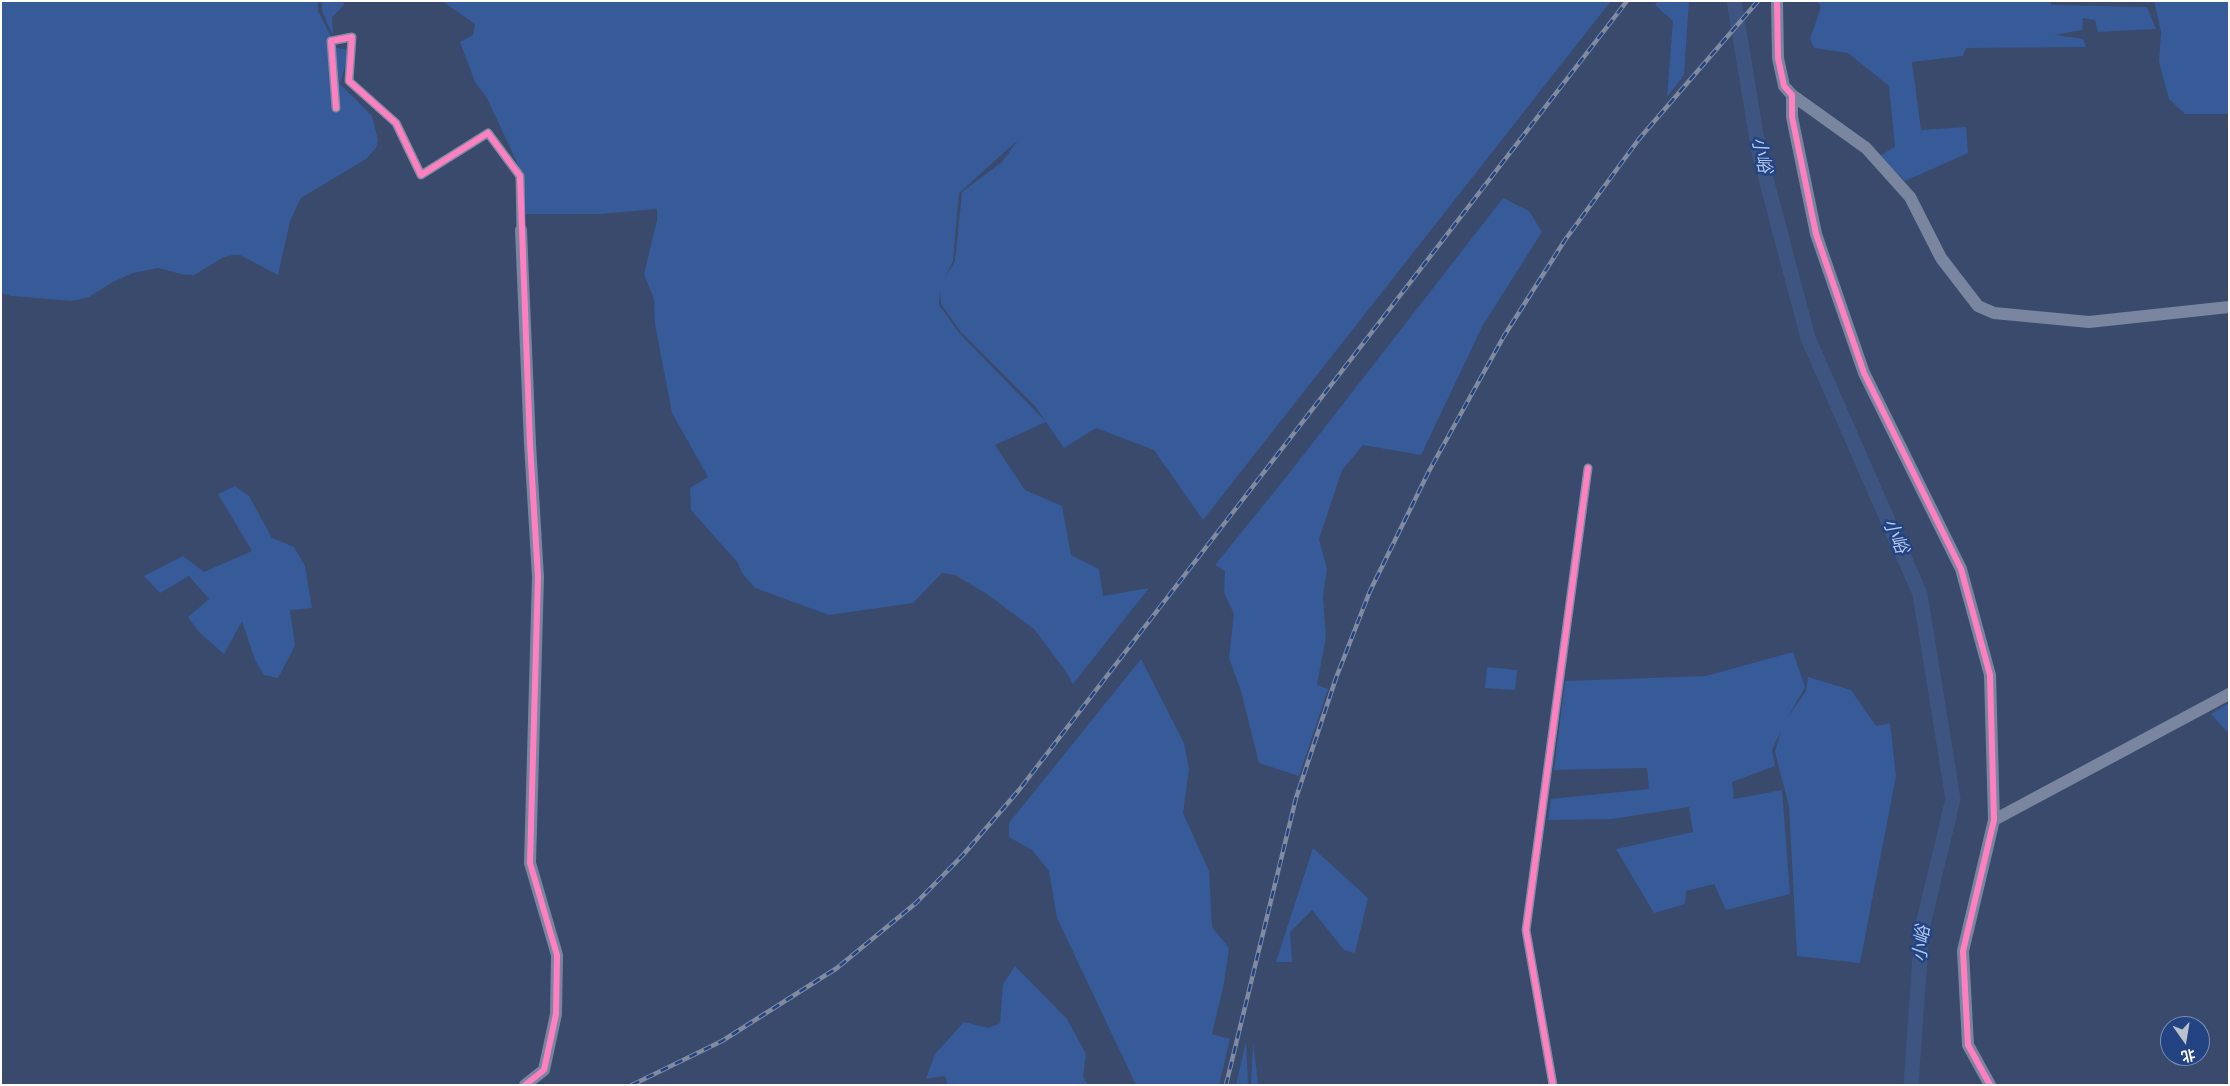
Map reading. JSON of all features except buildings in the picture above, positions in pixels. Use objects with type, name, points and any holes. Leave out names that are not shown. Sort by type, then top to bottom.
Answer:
[{"type":"street","points":[[1778,1],[1778,58],[1784,86],[1792,95],[1866,148],[1910,197],[1942,258],[1978,306],[1994,313],[2089,322],[2229,307]]},
{"type":"street","points":[[336,108],[331,41],[352,37],[349,81],[396,123],[420,175],[488,134],[520,176],[530,444],[538,577],[530,862],[557,955],[556,1014],[544,1070],[525,1085]]},
{"type":"street","points":[[1792,95],[1792,117],[1816,234],[1864,373],[1961,569],[1990,675],[1994,820],[1963,951],[1968,1045],[1990,1085]]},
{"type":"street","points":[[1553,1085],[1526,930],[1588,468]]},
{"type":"street","points":[[1994,820],[2229,694]]},
{"type":"shaded area","points":[[1,1],[318,1],[318,11],[337,48],[354,51],[345,67],[340,84],[372,116],[378,140],[376,148],[366,159],[301,198],[290,221],[278,275],[240,255],[233,255],[224,257],[194,275],[185,275],[158,268],[133,273],[113,282],[89,297],[72,301],[11,296],[1,293]]},
{"type":"shaded area","points":[[322,1],[343,1],[344,5],[332,17],[333,36],[322,11]]},
{"type":"shaded area","points":[[442,1],[1611,1],[1203,520],[1154,450],[1096,428],[1064,448],[1046,422],[995,445],[1025,490],[1062,506],[1071,555],[1099,569],[1103,596],[1149,588],[1073,684],[1065,670],[1034,629],[987,594],[955,575],[942,573],[913,603],[829,615],[755,588],[742,573],[738,563],[691,510],[690,488],[708,477],[672,413],[655,324],[654,299],[644,274],[657,220],[657,209],[600,214],[524,214],[520,169],[487,98],[475,82],[460,42],[473,35],[475,24]],"holes":[[[1018,140],[1002,162],[962,192],[955,261],[945,278],[953,261],[959,193]],[[940,291],[941,304],[961,332],[1034,405],[1046,422],[960,334],[939,305]]]},
{"type":"shaded area","points":[[1658,1],[1689,1],[1684,75],[1667,97],[1673,21],[1655,5]]},
{"type":"shaded area","points":[[1817,1],[2051,1],[2051,5],[2147,7],[2156,29],[2098,32],[2095,20],[2083,18],[2082,30],[2054,35],[2083,39],[2086,47],[1966,48],[1963,56],[1912,62],[1921,130],[1966,127],[1968,153],[1905,181],[1879,156],[1895,147],[1889,86],[1848,53],[1814,48],[1810,39],[1821,7]]},
{"type":"shaded area","points":[[2154,1],[2229,1],[2229,114],[2185,114],[2169,99],[2159,62],[2161,32]]},
{"type":"shaded area","points":[[1503,198],[1529,211],[1542,232],[1483,325],[1421,455],[1363,445],[1342,470],[1319,539],[1327,569],[1323,597],[1326,637],[1317,685],[1328,689],[1299,776],[1259,763],[1241,691],[1229,658],[1234,614],[1224,593],[1225,571],[1215,565],[1287,476]]},
{"type":"shaded area","points":[[235,486],[249,496],[272,538],[294,547],[305,566],[312,608],[290,610],[295,646],[278,678],[264,675],[255,660],[242,621],[224,654],[199,632],[188,617],[209,599],[189,576],[160,593],[144,576],[183,556],[204,572],[252,551],[218,494]]},
{"type":"shaded area","points":[[1793,652],[1805,687],[1788,717],[1806,691],[1808,677],[1851,690],[1876,726],[1890,723],[1896,776],[1860,963],[1797,956],[1789,806],[1775,752],[1781,731],[1772,750],[1775,766],[1732,782],[1734,799],[1782,790],[1790,894],[1726,910],[1714,884],[1686,891],[1685,904],[1654,913],[1616,849],[1693,832],[1689,807],[1612,819],[1548,820],[1551,799],[1649,789],[1647,768],[1554,770],[1565,681],[1706,676]]},
{"type":"shaded area","points":[[1141,659],[1184,743],[1189,769],[1183,813],[1209,871],[1212,927],[1229,948],[1224,983],[1212,1034],[1230,1039],[1219,1085],[1136,1085],[1057,918],[1049,871],[1032,850],[1009,837],[1009,823]]},
{"type":"shaded area","points":[[1487,667],[1517,670],[1515,690],[1485,688]]},
{"type":"shaded area","points":[[2229,703],[2229,734],[2211,714]]},
{"type":"shaded area","points":[[1313,848],[1368,898],[1355,953],[1344,950],[1312,910],[1290,932],[1292,962],[1276,962]]},
{"type":"shaded area","points":[[1015,966],[1067,1019],[1086,1054],[1083,1077],[1088,1085],[948,1085],[945,1076],[926,1079],[935,1054],[964,1022],[989,1028],[1000,1023],[1003,984]]},
{"type":"shaded area","points":[[1246,1041],[1248,1085],[1236,1085]]},
{"type":"shaded area","points":[[1253,1043],[1258,1082],[1259,1085],[1251,1085]]},
{"type":"waterway","name":"小峪","points":[[1734,1],[1759,152],[1808,338],[1920,594],[1953,799],[1922,929],[1911,1085]]},
{"type":"railway","points":[[632,1085],[722,1041],[837,968],[916,903],[963,855],[1019,790],[1627,1]]},
{"type":"railway","points":[[1226,1085],[1296,798],[1336,678],[1370,591],[1429,471],[1504,336],[1565,240],[1639,139],[1758,1]]},
{"type":"cycle path","points":[[1777,1],[1778,58],[1784,86],[1792,95],[1792,117],[1816,234],[1864,373],[1961,569],[1990,675],[1994,820],[1963,951],[1968,1045],[1990,1085]]},
{"type":"cycle path","points":[[336,108],[331,41],[352,37],[349,81],[396,123],[421,175],[488,133],[520,176],[530,444],[538,577],[530,863],[557,955],[556,1014],[544,1070],[525,1085]]},
{"type":"cycle path","points":[[1553,1085],[1526,930],[1588,468]]}]
